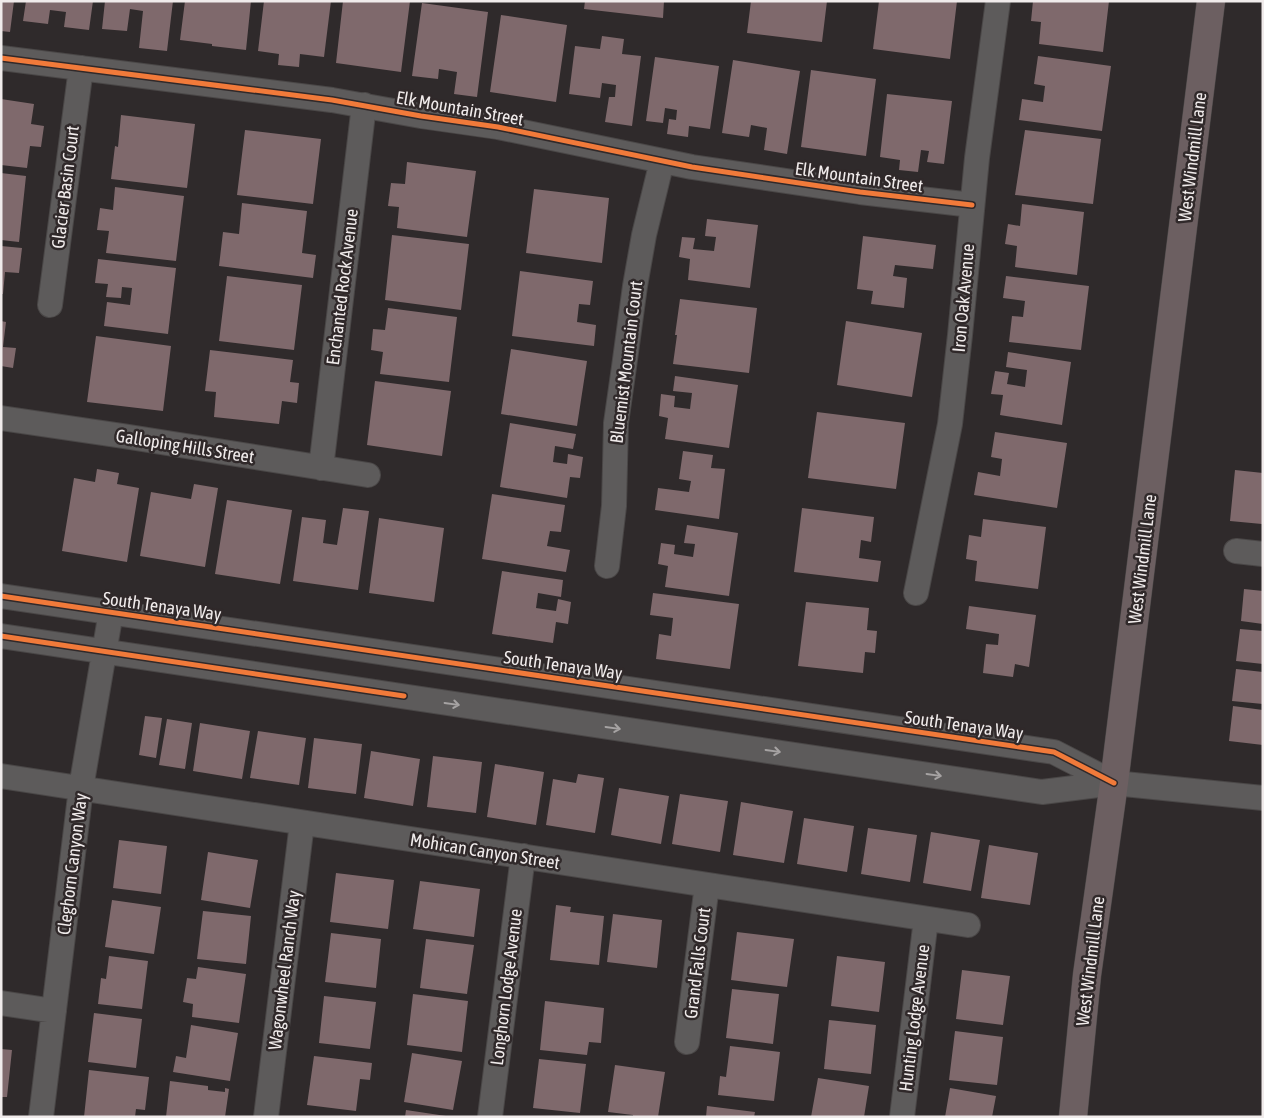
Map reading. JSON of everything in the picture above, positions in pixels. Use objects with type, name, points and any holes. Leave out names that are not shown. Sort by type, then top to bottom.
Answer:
[{"type":"main road","name":"West Windmill Lane","points":[[1073,1117],[1087,975],[1114,782],[1211,1]]},
{"type":"street","name":"Iron Oak Avenue","points":[[916,593],[950,424],[972,205],[998,1]]},
{"type":"street","name":"Elk Mountain Street","points":[[1,58],[277,92],[498,128],[692,167],[860,192],[972,205]]},
{"type":"street","name":"Glacier Basin Court","points":[[50,305],[80,68]]},
{"type":"street","name":"Enchanted Rock Avenue","points":[[321,468],[364,106]]},
{"type":"street","name":"Bluemist Mountain Court","points":[[607,566],[614,506],[616,423],[635,286],[644,235],[662,161]]},
{"type":"street","name":"Galloping Hills Street","points":[[1,418],[368,476]]},
{"type":"street","points":[[1236,550],[1263,554]]},
{"type":"street","name":"South Tenaya Way","points":[[1,596],[1054,752],[1114,782]]},
{"type":"street","name":"Cleghorn Canyon Way","points":[[41,1117],[81,788],[111,612]]},
{"type":"street","name":"South Tenaya Way","points":[[1,636],[1042,792],[1114,782],[1263,798]]},
{"type":"street","name":"Mohican Canyon Street","points":[[1,776],[968,925]]},
{"type":"street","name":"Wagonwheel Ranch Way","points":[[266,1117],[302,823]]},
{"type":"street","name":"Longhorn Lodge Avenue","points":[[490,1117],[523,856]]},
{"type":"street","name":"Grand Falls Court","points":[[687,1042],[707,884]]},
{"type":"street","name":"Hunting Lodge Avenue","points":[[902,1117],[926,919]]},
{"type":"street","points":[[1,1003],[54,1012]]},
{"type":"building","points":[[1,1],[14,1],[10,32],[1,31]]},
{"type":"building","points":[[26,1],[93,1],[89,30],[64,27],[66,12],[50,10],[48,24],[23,21]]},
{"type":"building","points":[[105,1],[173,1],[167,51],[139,48],[143,11],[130,9],[127,31],[102,29]]},
{"type":"building","points":[[185,1],[251,1],[246,50],[180,40]]},
{"type":"building","points":[[264,1],[331,1],[324,57],[300,54],[299,67],[278,65],[279,54],[258,51]]},
{"type":"building","points":[[343,1],[410,1],[401,72],[336,63]]},
{"type":"building","points":[[585,1],[664,1],[663,18],[584,9]]},
{"type":"building","points":[[751,1],[827,1],[822,42],[747,33]]},
{"type":"building","points":[[879,1],[957,1],[950,59],[873,49]]},
{"type":"building","points":[[1033,1],[1109,1],[1103,52],[1039,44],[1041,22],[1031,21]]},
{"type":"building","points":[[422,3],[488,12],[477,97],[454,94],[457,72],[439,69],[438,79],[412,76]]},
{"type":"building","points":[[501,15],[567,25],[556,102],[490,92]]},
{"type":"building","points":[[602,36],[624,39],[622,54],[641,56],[632,126],[605,122],[609,97],[615,97],[616,85],[602,83],[600,98],[569,94],[575,46],[600,49]]},
{"type":"building","points":[[1038,56],[1111,66],[1102,131],[1019,120],[1022,99],[1043,102],[1045,86],[1034,84]]},
{"type":"building","points":[[655,57],[719,66],[710,129],[689,126],[688,137],[667,134],[669,119],[676,120],[677,110],[665,108],[663,123],[646,121]]},
{"type":"building","points":[[733,60],[800,71],[787,154],[764,150],[767,128],[751,125],[749,137],[722,133]]},
{"type":"building","points":[[811,70],[876,79],[866,156],[801,147]]},
{"type":"building","points":[[887,94],[952,101],[944,164],[927,162],[929,151],[921,150],[918,172],[899,170],[900,160],[880,157]]},
{"type":"building","points":[[1,99],[34,104],[31,124],[44,126],[41,147],[30,146],[27,168],[1,165]]},
{"type":"building","points":[[121,115],[195,124],[187,188],[111,179],[115,146],[118,147]]},
{"type":"building","points":[[245,130],[321,139],[313,204],[237,195]]},
{"type":"building","points":[[1025,130],[1101,139],[1093,204],[1015,195]]},
{"type":"building","points":[[407,162],[476,171],[467,237],[397,228],[399,207],[388,206],[391,183],[405,184]]},
{"type":"building","points":[[1,173],[26,176],[19,242],[1,240]]},
{"type":"building","points":[[115,187],[184,196],[176,261],[106,253],[109,231],[97,230],[100,208],[113,210]]},
{"type":"building","points":[[534,189],[609,198],[602,263],[526,253]]},
{"type":"building","points":[[242,203],[307,211],[302,253],[316,255],[313,278],[219,266],[223,232],[239,234]]},
{"type":"building","points":[[1022,204],[1084,212],[1077,275],[1015,267],[1017,246],[1005,244],[1008,224],[1020,226]]},
{"type":"building","points":[[707,219],[758,225],[750,288],[688,280],[690,259],[679,257],[682,237],[695,238],[693,249],[714,251],[716,237],[705,236]]},
{"type":"building","points":[[392,235],[469,244],[461,310],[385,300]]},
{"type":"building","points":[[863,236],[936,245],[933,269],[895,265],[893,276],[907,278],[904,308],[871,304],[873,291],[857,289]]},
{"type":"building","points":[[1,246],[22,248],[19,273],[5,272],[3,294],[1,294]]},
{"type":"building","points":[[98,259],[176,268],[168,334],[104,326],[107,302],[130,305],[132,288],[122,287],[121,298],[106,297],[108,284],[95,283]]},
{"type":"building","points":[[520,271],[593,281],[590,305],[579,304],[577,322],[596,325],[594,346],[512,336]]},
{"type":"building","points":[[227,276],[302,285],[294,350],[219,341]]},
{"type":"building","points":[[1006,276],[1089,286],[1081,350],[1009,342],[1012,316],[1023,317],[1025,301],[1003,298]]},
{"type":"building","points":[[680,299],[757,308],[749,373],[673,364]]},
{"type":"building","points":[[388,308],[457,317],[449,382],[380,374],[383,352],[371,350],[373,329],[385,330]]},
{"type":"building","points":[[1,321],[6,322],[3,347],[16,348],[13,368],[1,366]]},
{"type":"building","points":[[846,321],[922,333],[912,397],[837,385]]},
{"type":"building","points":[[96,336],[171,346],[163,411],[87,402]]},
{"type":"building","points":[[511,349],[587,361],[577,426],[501,414]]},
{"type":"building","points":[[210,350],[293,360],[290,382],[299,383],[297,403],[282,401],[279,424],[214,417],[216,392],[205,391]]},
{"type":"building","points":[[1008,352],[1071,362],[1062,425],[1000,415],[1003,395],[991,394],[995,371],[1009,373],[1007,384],[1025,387],[1027,370],[1006,367]]},
{"type":"building","points":[[675,376],[738,385],[729,448],[665,439],[668,418],[659,416],[661,394],[675,396],[674,407],[690,409],[692,393],[673,391]]},
{"type":"building","points":[[375,381],[451,391],[442,456],[367,445]]},
{"type":"building","points":[[817,412],[905,423],[896,489],[808,478]]},
{"type":"building","points":[[510,423],[576,434],[573,449],[555,446],[553,462],[567,464],[568,454],[583,457],[580,478],[570,477],[567,498],[500,487]]},
{"type":"building","points":[[995,432],[1067,443],[1057,508],[974,495],[978,472],[1000,476],[1002,459],[991,457]]},
{"type":"building","points":[[683,451],[713,455],[711,468],[725,469],[719,519],[655,510],[658,488],[689,492],[691,481],[679,479]]},
{"type":"building","points":[[97,469],[119,473],[117,484],[139,488],[127,562],[62,551],[74,478],[95,482]]},
{"type":"building","points":[[1235,470],[1263,473],[1262,524],[1230,521]]},
{"type":"building","points":[[194,484],[218,488],[205,567],[140,556],[151,492],[191,499]]},
{"type":"building","points":[[492,494],[565,505],[561,532],[550,531],[547,546],[570,550],[566,572],[482,559]]},
{"type":"building","points":[[227,500],[292,510],[280,584],[215,574]]},
{"type":"building","points":[[343,508],[369,511],[358,590],[293,581],[302,517],[326,520],[323,543],[337,545]]},
{"type":"building","points":[[802,508],[874,517],[871,542],[861,540],[859,558],[881,561],[878,582],[794,572]]},
{"type":"building","points":[[379,518],[444,528],[434,602],[369,593]]},
{"type":"building","points":[[983,519],[1046,527],[1038,589],[975,581],[977,561],[966,559],[969,535],[981,537]]},
{"type":"building","points":[[687,525],[738,533],[729,596],[665,587],[668,566],[658,564],[661,543],[675,545],[674,554],[693,557],[695,544],[684,543]]},
{"type":"building","points":[[502,571],[563,580],[561,597],[538,593],[536,608],[556,611],[558,599],[571,602],[568,624],[556,622],[553,643],[492,634]]},
{"type":"building","points":[[1244,589],[1263,591],[1263,624],[1241,621]]},
{"type":"building","points":[[653,593],[739,604],[730,669],[656,659],[659,634],[671,636],[673,618],[650,615]]},
{"type":"building","points":[[806,602],[869,608],[867,630],[877,631],[875,653],[865,652],[863,673],[798,666]]},
{"type":"building","points":[[969,606],[1036,615],[1029,667],[1015,664],[1013,677],[983,673],[986,644],[998,645],[999,634],[966,629]]},
{"type":"building","points":[[1240,629],[1263,631],[1263,664],[1236,661]]},
{"type":"building","points":[[1236,669],[1263,672],[1263,704],[1232,701]]},
{"type":"building","points":[[1233,706],[1263,710],[1263,745],[1229,741]]},
{"type":"building","points":[[145,716],[162,718],[156,758],[139,755]]},
{"type":"building","points":[[167,719],[192,723],[185,769],[159,765]]},
{"type":"building","points":[[200,723],[250,731],[242,779],[193,771]]},
{"type":"building","points":[[258,731],[306,738],[299,785],[250,778]]},
{"type":"building","points":[[314,738],[362,744],[356,794],[308,788]]},
{"type":"building","points":[[371,751],[420,759],[413,806],[364,798]]},
{"type":"building","points":[[433,756],[482,762],[476,813],[427,807]]},
{"type":"building","points":[[495,764],[544,772],[536,825],[487,817]]},
{"type":"building","points":[[578,774],[604,778],[595,833],[546,825],[553,779],[576,783]]},
{"type":"building","points":[[619,788],[669,796],[661,844],[611,835]]},
{"type":"building","points":[[680,794],[728,801],[720,852],[672,844]]},
{"type":"building","points":[[741,802],[793,811],[784,863],[733,855]]},
{"type":"building","points":[[804,818],[854,826],[847,872],[797,864]]},
{"type":"building","points":[[868,828],[917,835],[910,882],[861,874]]},
{"type":"building","points":[[931,832],[980,840],[971,891],[923,883]]},
{"type":"building","points":[[119,840],[167,846],[161,894],[113,888]]},
{"type":"building","points":[[989,845],[1038,853],[1030,905],[981,898]]},
{"type":"building","points":[[208,852],[258,860],[250,908],[201,900]]},
{"type":"building","points":[[336,873],[394,880],[388,929],[330,922]]},
{"type":"building","points":[[420,881],[480,889],[474,937],[413,929]]},
{"type":"building","points":[[112,900],[161,907],[154,954],[105,947]]},
{"type":"building","points":[[556,905],[571,907],[570,912],[604,916],[599,965],[550,960]]},
{"type":"building","points":[[203,911],[251,916],[246,964],[197,959]]},
{"type":"building","points":[[613,914],[662,920],[657,968],[607,962]]},
{"type":"building","points":[[737,932],[794,939],[787,987],[731,980]]},
{"type":"building","points":[[331,933],[381,939],[376,988],[325,982]]},
{"type":"building","points":[[426,939],[474,945],[467,994],[420,988]]},
{"type":"building","points":[[109,956],[148,961],[142,1009],[98,1004],[101,978],[106,979]]},
{"type":"building","points":[[837,956],[885,962],[879,1012],[831,1006]]},
{"type":"building","points":[[198,967],[246,974],[239,1023],[192,1017],[193,1004],[183,1002],[187,978],[196,979]]},
{"type":"building","points":[[962,970],[1010,976],[1003,1025],[956,1019]]},
{"type":"building","points":[[732,989],[779,994],[773,1044],[726,1038]]},
{"type":"building","points":[[413,994],[468,1001],[462,1052],[407,1045]]},
{"type":"building","points":[[324,996],[376,1002],[370,1049],[319,1043]]},
{"type":"building","points":[[545,1001],[604,1008],[601,1043],[589,1042],[587,1055],[540,1050]]},
{"type":"building","points":[[94,1013],[142,1019],[136,1068],[88,1062]]},
{"type":"building","points":[[829,1020],[876,1025],[871,1074],[824,1069]]},
{"type":"building","points":[[191,1025],[238,1033],[230,1081],[173,1072],[176,1056],[186,1058]]},
{"type":"building","points":[[955,1031],[1003,1037],[997,1085],[949,1080]]},
{"type":"building","points":[[730,1046],[780,1052],[774,1101],[718,1095],[720,1076],[726,1077]]},
{"type":"building","points":[[1,1049],[12,1050],[7,1097],[1,1097]]},
{"type":"building","points":[[412,1053],[462,1061],[453,1110],[404,1102]]},
{"type":"building","points":[[314,1056],[372,1063],[370,1080],[360,1079],[356,1111],[307,1105]]},
{"type":"building","points":[[539,1059],[586,1064],[580,1113],[533,1108]]},
{"type":"building","points":[[615,1065],[665,1072],[658,1117],[633,1117],[633,1115],[608,1112]]},
{"type":"building","points":[[89,1070],[149,1077],[145,1110],[136,1109],[135,1117],[84,1117]]},
{"type":"building","points":[[818,1078],[869,1086],[864,1117],[811,1117]]},
{"type":"building","points":[[170,1081],[208,1086],[208,1090],[225,1092],[225,1088],[229,1089],[225,1117],[166,1117]]},
{"type":"building","points":[[950,1088],[996,1096],[992,1117],[945,1117]]},
{"type":"building","points":[[707,1106],[755,1112],[754,1117],[706,1117]]},
{"type":"building","points":[[406,1110],[446,1116],[446,1117],[405,1117]]},
{"type":"cycle path","points":[[1,58],[332,100],[421,116],[498,127],[692,167],[860,192],[972,205]]},
{"type":"cycle path","points":[[1,596],[1054,752],[1114,783]]},
{"type":"cycle path","points":[[1,636],[404,696]]}]
